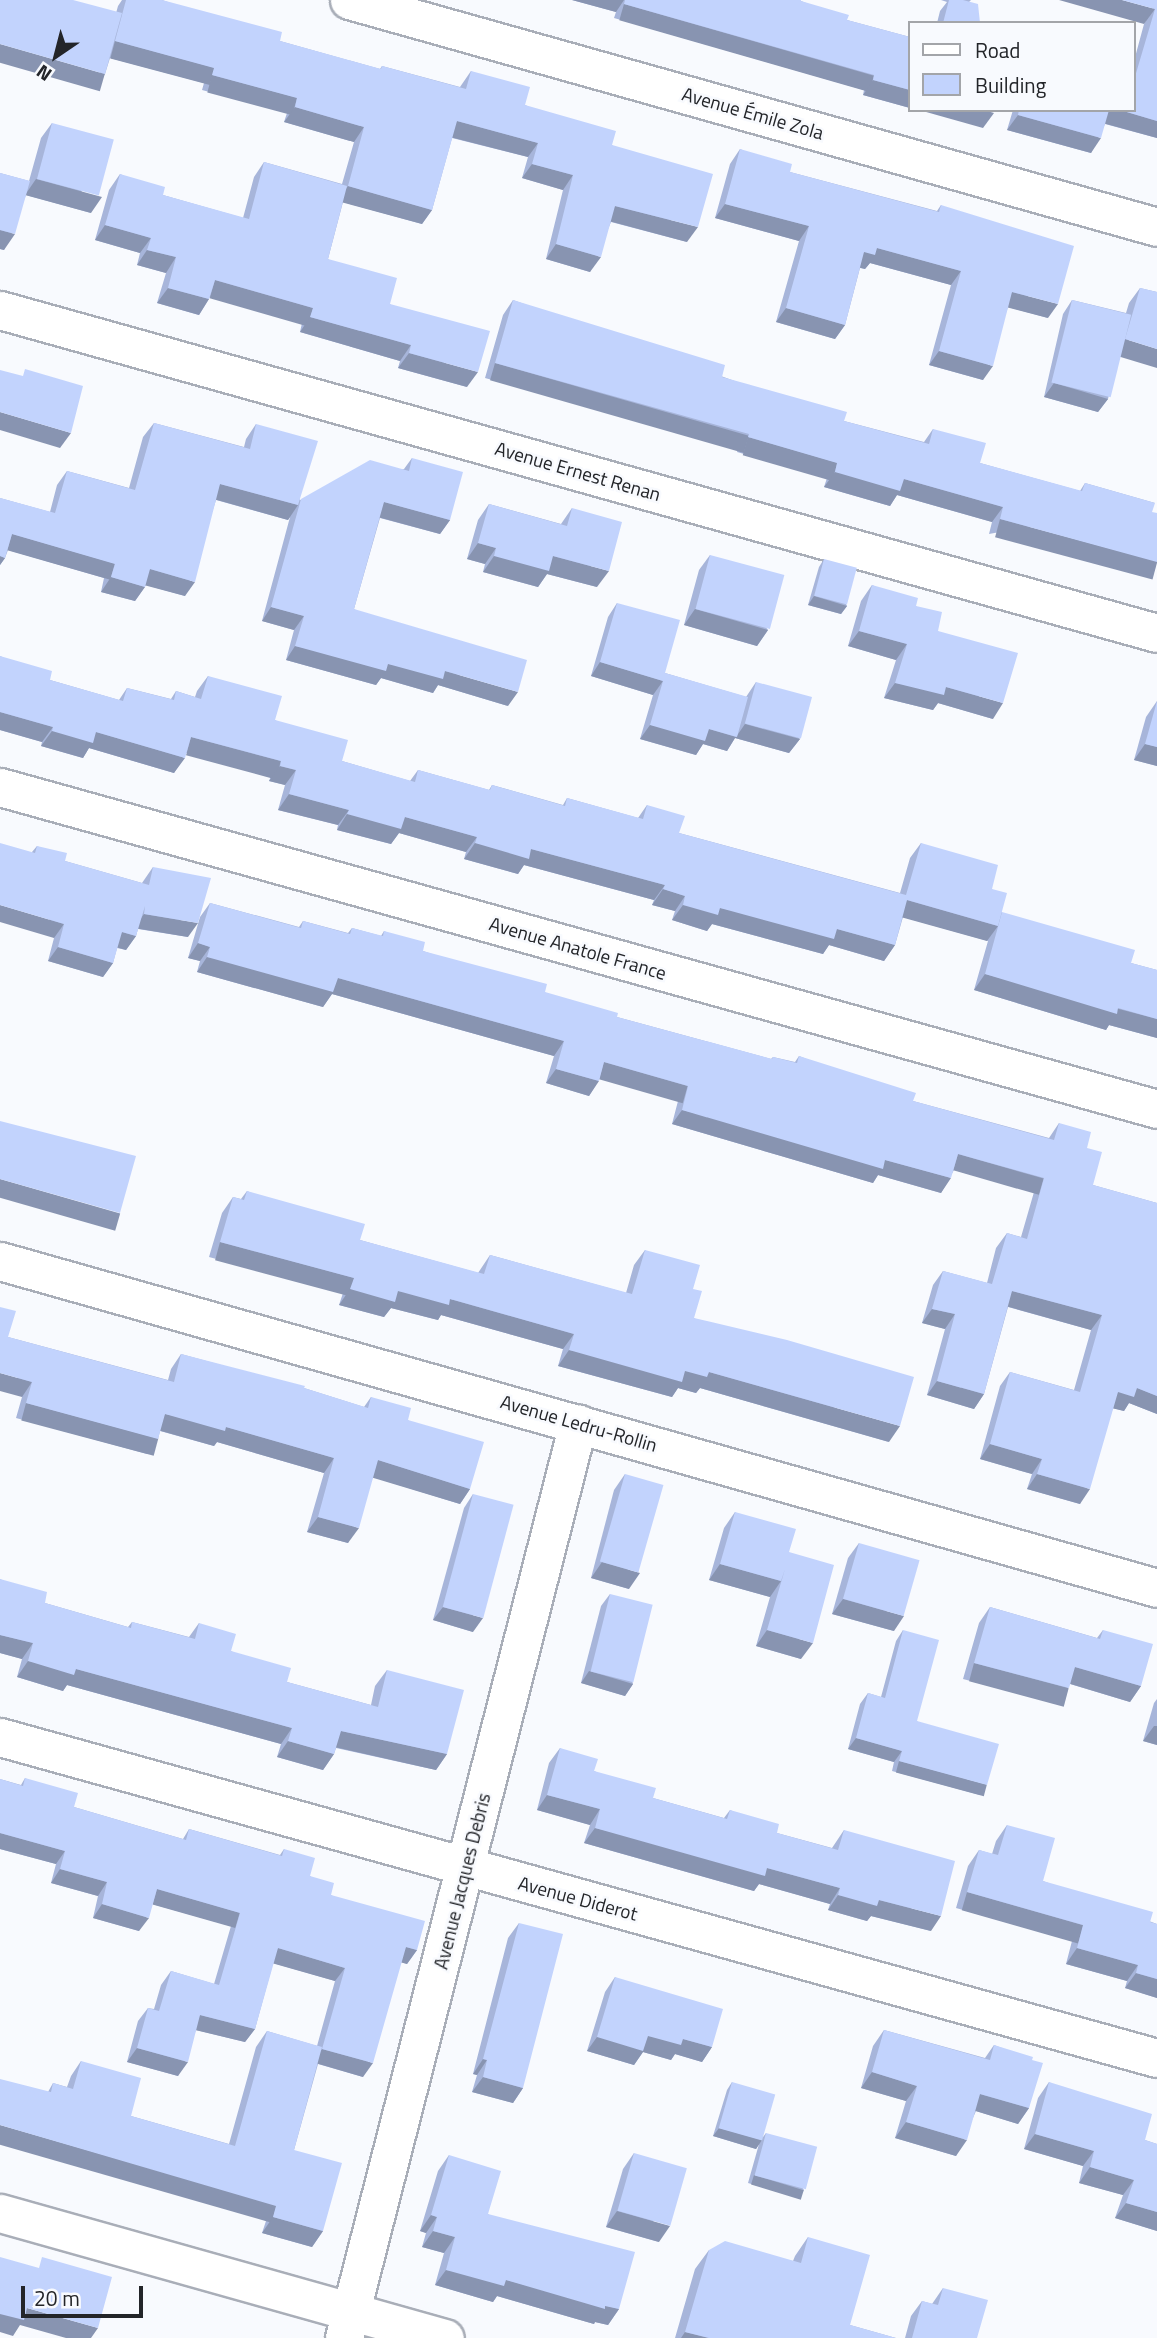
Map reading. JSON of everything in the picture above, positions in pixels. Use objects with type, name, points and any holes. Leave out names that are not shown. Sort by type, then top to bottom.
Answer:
[{"type":"street","name":"Avenue Émile Zola","points":[[349,0],[1157,227]]},
{"type":"street","name":"Avenue Ernest Renan","points":[[0,310],[1157,632]]},
{"type":"street","name":"Avenue Anatole France","points":[[0,787],[1157,1110]]},
{"type":"street","name":"Avenue Ledru-Rollin","points":[[0,1261],[1157,1588]]},
{"type":"street","name":"Avenue Jacques Debris","points":[[348,2325],[579,1423]]},
{"type":"street","name":"Avenue Diderot","points":[[0,1737],[1157,2058]]},
{"type":"street","points":[[0,2213],[348,2325],[445,2338]]},
{"type":"building","points":[[0,0],[73,0],[122,13],[105,74],[0,44]]},
{"type":"building","points":[[126,0],[162,0],[282,32],[280,41],[466,89],[471,71],[530,87],[525,105],[616,131],[612,145],[713,174],[698,227],[615,206],[601,257],[556,244],[573,175],[532,164],[538,143],[457,121],[432,210],[348,186],[364,127],[295,107],[297,98],[212,75],[214,68],[115,41]]},
{"type":"building","points":[[625,0],[801,0],[849,15],[847,20],[908,36],[908,89],[873,80],[874,75],[624,4]]},
{"type":"building","points":[[949,0],[978,4],[980,21],[944,21]]},
{"type":"building","points":[[1122,0],[1157,0],[1157,121],[1127,112],[1136,112],[1136,73],[1155,9]]},
{"type":"building","points":[[1019,112],[1108,112],[1101,138],[1018,115]]},
{"type":"building","points":[[52,123],[114,140],[99,196],[37,179]]},
{"type":"building","points":[[740,149],[792,164],[790,172],[939,212],[941,205],[1074,246],[1058,304],[1012,292],[993,366],[939,351],[961,271],[877,248],[875,255],[864,252],[845,325],[786,308],[809,226],[725,204]]},
{"type":"building","points":[[264,162],[347,186],[328,259],[397,278],[390,304],[490,331],[478,372],[409,353],[411,345],[310,317],[313,308],[215,280],[209,299],[168,288],[176,257],[147,250],[151,238],[105,225],[120,174],[165,187],[163,195],[249,219]]},
{"type":"building","points":[[0,173],[30,181],[15,234],[0,230]]},
{"type":"building","points":[[1140,288],[1157,292],[1157,349],[1125,339]]},
{"type":"building","points":[[513,300],[725,365],[722,377],[847,412],[844,421],[929,444],[933,429],[986,443],[980,463],[1082,491],[1085,483],[1155,503],[1152,512],[1157,513],[1157,562],[1000,519],[1003,507],[904,479],[900,491],[835,472],[837,463],[748,437],[749,434],[495,363]]},
{"type":"building","points":[[1072,300],[1131,315],[1111,397],[1051,382]]},
{"type":"building","points":[[25,369],[83,386],[71,433],[0,412],[0,370],[23,376]]},
{"type":"building","points":[[154,423],[250,449],[256,424],[318,441],[298,505],[220,484],[195,582],[150,569],[145,587],[111,577],[115,564],[12,534],[5,558],[0,556],[0,498],[55,513],[67,471],[135,490]]},
{"type":"building","points":[[412,458],[463,472],[450,520],[384,502],[354,609],[527,660],[518,692],[445,671],[443,679],[388,664],[386,671],[295,646],[304,616],[271,607],[301,499],[370,460],[409,471]]},
{"type":"building","points":[[489,504],[567,526],[572,508],[622,522],[609,571],[553,556],[549,571],[494,556],[496,548],[478,543]]},
{"type":"building","points":[[710,555],[784,575],[770,629],[696,609]]},
{"type":"building","points":[[824,559],[857,568],[847,605],[814,596]]},
{"type":"building","points":[[872,585],[918,598],[916,606],[942,612],[938,631],[1018,653],[1003,703],[946,687],[944,695],[895,683],[907,644],[859,631]]},
{"type":"building","points":[[617,603],[680,620],[665,673],[748,697],[737,737],[709,729],[705,741],[650,725],[663,681],[600,662]]},
{"type":"building","points":[[0,656],[52,671],[50,680],[123,701],[127,688],[174,700],[176,691],[201,699],[208,676],[282,696],[275,720],[348,740],[342,761],[415,782],[418,770],[490,790],[492,785],[565,806],[567,798],[643,819],[647,805],[685,816],[679,833],[906,895],[921,843],[998,865],[992,889],[1007,893],[998,926],[907,900],[895,945],[837,929],[834,939],[720,908],[718,915],[683,905],[685,896],[663,889],[665,885],[531,849],[529,859],[475,843],[477,837],[405,817],[401,829],[347,814],[349,810],[289,794],[296,770],[280,766],[281,761],[191,737],[185,758],[96,732],[93,743],[52,731],[53,727],[0,712]]},
{"type":"building","points":[[756,682],[812,697],[801,739],[745,724]]},
{"type":"building","points":[[1157,701],[1157,747],[1145,744]]},
{"type":"building","points":[[0,843],[35,853],[37,846],[67,853],[65,861],[149,885],[153,867],[211,878],[198,923],[144,914],[145,906],[136,936],[122,932],[113,963],[58,947],[64,924],[0,905]]},
{"type":"building","points":[[210,903],[301,928],[303,921],[350,934],[352,928],[383,936],[384,931],[425,942],[423,951],[547,984],[545,992],[618,1013],[617,1017],[772,1059],[773,1057],[797,1063],[799,1056],[916,1093],[913,1101],[1054,1140],[1059,1123],[1091,1132],[1087,1148],[1102,1152],[1093,1185],[1157,1203],[1157,1396],[1137,1388],[1134,1397],[1118,1392],[1090,1489],[1037,1474],[1042,1459],[990,1444],[1010,1372],[1080,1392],[1102,1315],[1012,1291],[984,1394],[937,1381],[955,1314],[932,1309],[943,1271],[992,1284],[1007,1233],[1027,1239],[1044,1178],[958,1154],[951,1178],[885,1160],[883,1169],[682,1110],[688,1086],[604,1062],[599,1081],[556,1069],[564,1041],[338,978],[333,992],[207,957],[210,947],[198,943]]},
{"type":"building","points":[[1002,912],[1135,950],[1131,963],[1157,970],[1157,1019],[1118,1008],[1117,1014],[985,974]]},
{"type":"building","points":[[0,1121],[136,1156],[120,1213],[0,1179]]},
{"type":"building","points":[[247,1191],[365,1224],[360,1240],[484,1274],[490,1255],[632,1294],[645,1250],[700,1265],[693,1289],[702,1291],[694,1318],[787,1340],[914,1377],[900,1426],[709,1372],[707,1377],[685,1371],[682,1382],[569,1350],[574,1334],[450,1299],[449,1305],[398,1291],[395,1302],[350,1289],[354,1278],[220,1242],[233,1197],[244,1200]]},
{"type":"building","points":[[0,1307],[16,1311],[8,1337],[174,1382],[181,1354],[305,1386],[304,1388],[368,1408],[371,1397],[411,1408],[408,1420],[484,1442],[470,1489],[378,1460],[359,1528],[318,1517],[334,1458],[226,1427],[225,1431],[165,1414],[158,1439],[26,1403],[32,1382],[0,1373]]},
{"type":"building","points":[[625,1474],[663,1485],[638,1573],[600,1561]]},
{"type":"building","points":[[473,1494],[514,1505],[483,1618],[443,1607]]},
{"type":"building","points":[[735,1512],[796,1529],[789,1552],[834,1565],[813,1643],[767,1630],[785,1569],[781,1581],[720,1564]]},
{"type":"building","points":[[859,1543],[920,1560],[904,1616],[843,1599]]},
{"type":"building","points":[[0,1579],[47,1592],[45,1603],[131,1628],[132,1622],[195,1639],[199,1623],[236,1634],[231,1651],[291,1668],[287,1682],[378,1707],[387,1670],[464,1690],[447,1754],[341,1731],[334,1754],[288,1741],[292,1728],[76,1669],[74,1675],[28,1661],[33,1643],[0,1635]]},
{"type":"building","points":[[610,1594],[653,1605],[633,1682],[591,1672]]},
{"type":"building","points":[[990,1607],[1100,1639],[1103,1630],[1153,1644],[1141,1686],[1075,1667],[1069,1688],[974,1663]]},
{"type":"building","points":[[903,1630],[939,1640],[917,1721],[999,1744],[987,1785],[899,1761],[902,1751],[856,1738],[868,1693],[885,1698]]},
{"type":"building","points":[[560,1748],[598,1759],[594,1771],[656,1788],[653,1798],[727,1819],[730,1810],[779,1824],[777,1833],[838,1850],[844,1830],[955,1861],[941,1916],[879,1900],[877,1906],[838,1895],[840,1888],[767,1868],[765,1876],[595,1828],[600,1809],[547,1795]]},
{"type":"building","points":[[25,1778],[78,1793],[74,1807],[186,1840],[189,1829],[282,1856],[284,1849],[315,1858],[310,1876],[334,1883],[331,1895],[425,1921],[417,1950],[406,1947],[373,2063],[322,2049],[345,1968],[278,1948],[255,2029],[200,2015],[188,2062],[137,2048],[148,2008],[159,2011],[171,1971],[219,1985],[240,1913],[157,1889],[149,1918],[102,1904],[107,1882],[60,1869],[65,1851],[0,1833],[0,1779],[23,1786]]},
{"type":"building","points":[[1007,1825],[1055,1838],[1043,1881],[1153,1912],[1150,1922],[1157,1924],[1157,1979],[1136,1973],[1138,1965],[1077,1948],[1083,1925],[967,1892],[979,1850],[998,1855]]},
{"type":"building","points":[[519,1923],[563,1934],[523,2088],[483,2077],[487,2060],[483,2059]]},
{"type":"building","points":[[615,1977],[723,2009],[712,2047],[683,2039],[681,2045],[648,2036],[643,2051],[597,2037]]},
{"type":"building","points":[[884,2030],[990,2060],[994,2045],[1033,2057],[1032,2060],[1043,2063],[1029,2108],[980,2094],[967,2140],[906,2122],[917,2086],[872,2072]]},
{"type":"building","points":[[267,2031],[322,2047],[294,2150],[342,2163],[323,2231],[273,2217],[276,2206],[0,2125],[0,2079],[51,2092],[53,2083],[73,2089],[81,2061],[141,2078],[131,2116],[235,2146]]},
{"type":"building","points":[[732,2082],[775,2094],[762,2141],[719,2128]]},
{"type":"building","points":[[1049,2082],[1152,2114],[1145,2140],[1157,2144],[1157,2212],[1126,2203],[1134,2180],[1090,2167],[1094,2151],[1035,2134]]},
{"type":"building","points":[[766,2133],[817,2147],[806,2189],[755,2176]]},
{"type":"building","points":[[634,2153],[687,2168],[670,2226],[617,2211]]},
{"type":"building","points":[[449,2155],[501,2171],[488,2214],[635,2252],[619,2309],[605,2306],[605,2309],[506,2280],[504,2286],[446,2270],[455,2237],[433,2231],[437,2217],[431,2215]]},
{"type":"building","points":[[808,2237],[870,2255],[850,2325],[896,2338],[709,2338],[685,2332],[709,2250],[725,2241],[801,2263]]},
{"type":"building","points":[[0,2257],[39,2268],[42,2257],[112,2277],[98,2328],[27,2308],[24,2320],[0,2314]]},
{"type":"building","points":[[943,2288],[988,2300],[977,2338],[912,2338],[922,2301],[938,2305]]}]
